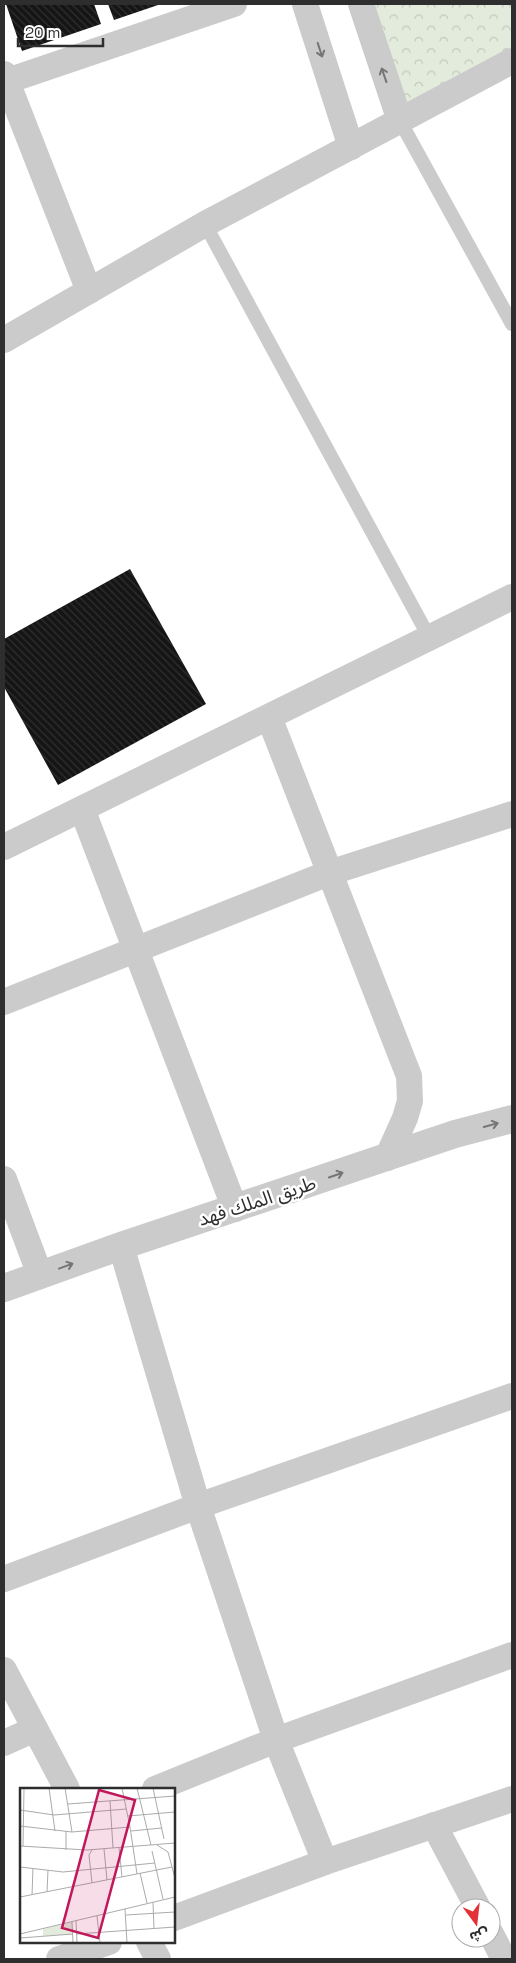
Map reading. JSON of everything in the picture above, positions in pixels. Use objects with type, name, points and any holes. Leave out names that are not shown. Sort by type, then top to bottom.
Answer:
[{"type":"street","points":[[89,291],[5,79],[234,4]]},
{"type":"street","points":[[305,4],[351,147]]},
{"type":"street","points":[[361,4],[400,121]]},
{"type":"street","points":[[4,340],[205,224],[512,61]]},
{"type":"street","points":[[4,848],[512,596]]},
{"type":"street","points":[[269,717],[409,1076],[410,1101],[405,1118],[387,1158]]},
{"type":"street","points":[[82,809],[235,1208]]},
{"type":"street","points":[[4,1002],[329,873],[512,814]]},
{"type":"street","name":"طريق الملك فهد","points":[[4,1288],[121,1246],[455,1134],[512,1119]]},
{"type":"street","points":[[4,1179],[40,1275]]},
{"type":"street","points":[[121,1246],[198,1506],[276,1740],[325,1862]]},
{"type":"street","points":[[4,1579],[198,1506],[512,1396]]},
{"type":"street","points":[[157,1788],[276,1740],[512,1655]]},
{"type":"street","points":[[4,1670],[66,1788]]},
{"type":"street","points":[[4,1743],[35,1729]]},
{"type":"street","points":[[175,1918],[325,1862],[512,1799]]},
{"type":"street","points":[[434,1825],[473,1898]]},
{"type":"street","points":[[59,1959],[106,1943]]},
{"type":"street","points":[[150,1943],[158,1959]]},
{"type":"lane","points":[[400,121],[512,324]]},
{"type":"lane","points":[[205,224],[429,637]]},
{"type":"green space","points":[[361,4],[512,4],[512,61],[400,121]]},
{"type":"building","points":[[6,4],[94,4],[101,24],[22,51]]},
{"type":"building","points":[[108,4],[161,4],[114,20]]},
{"type":"building","points":[[130,569],[206,704],[58,785],[4,687],[4,639]]}]
